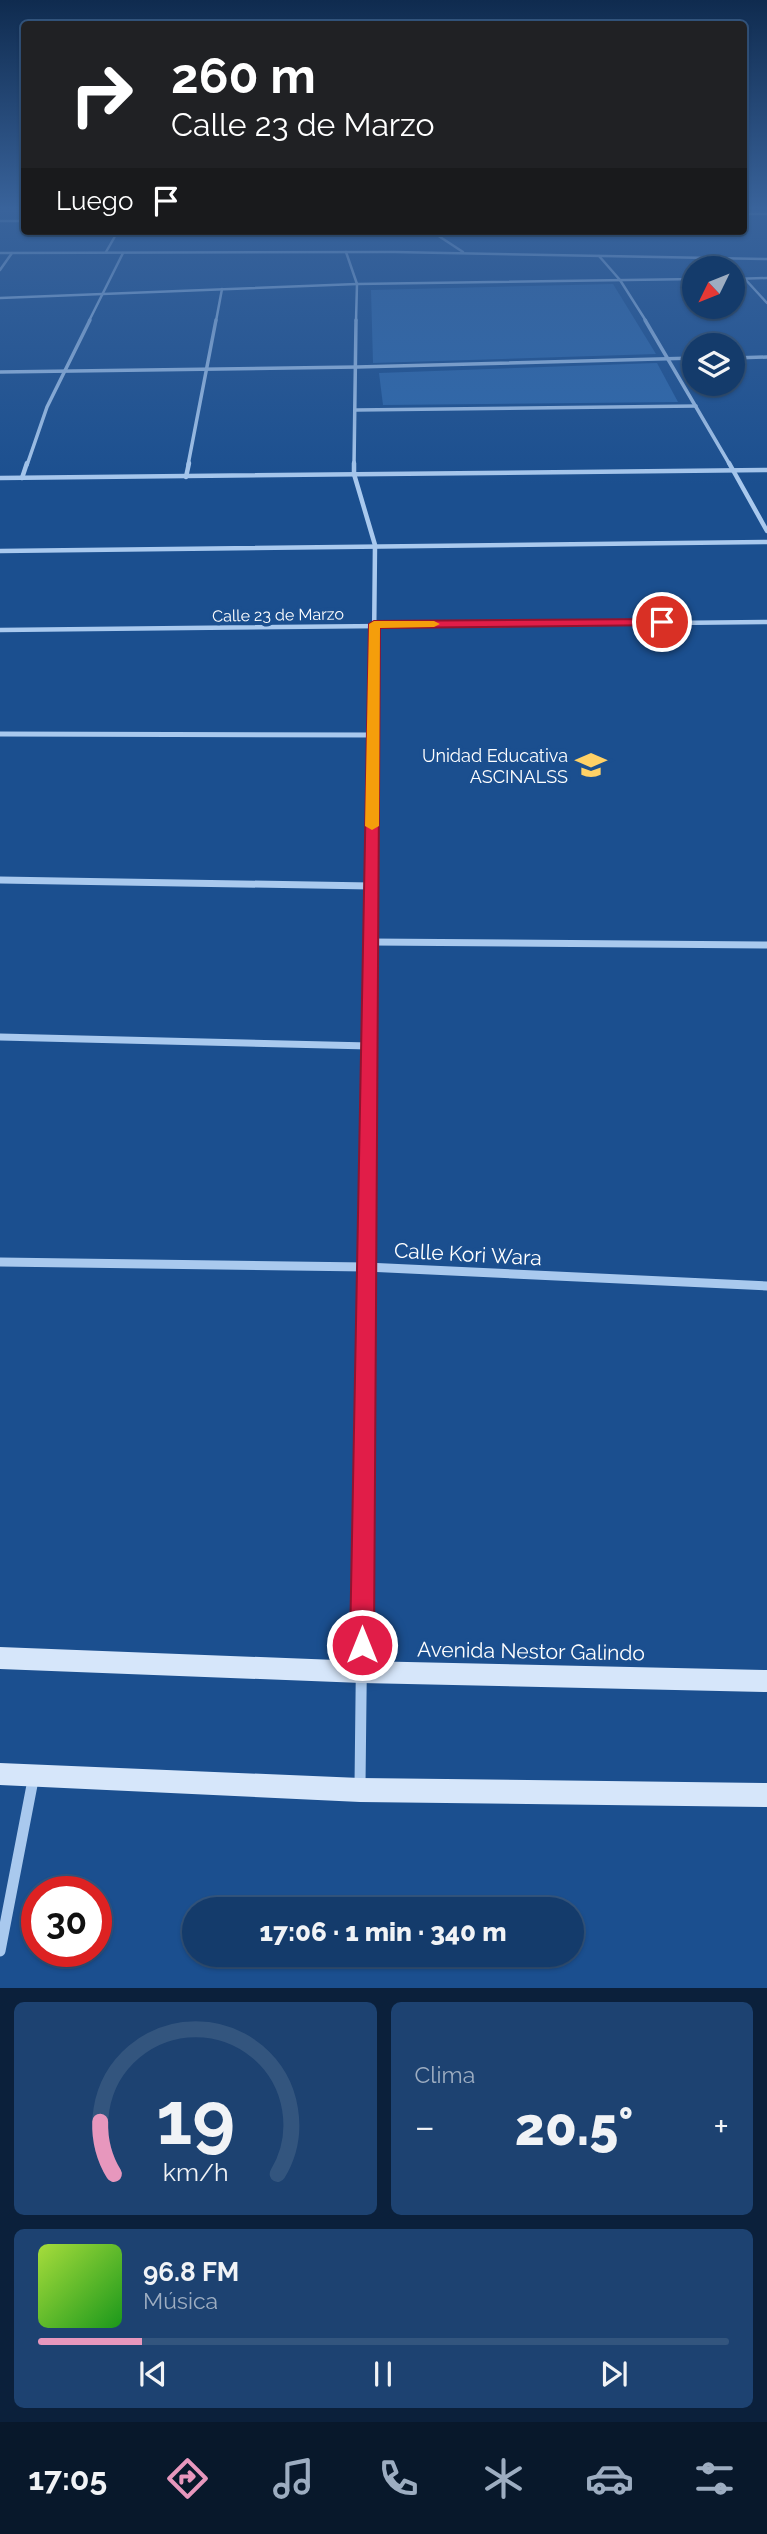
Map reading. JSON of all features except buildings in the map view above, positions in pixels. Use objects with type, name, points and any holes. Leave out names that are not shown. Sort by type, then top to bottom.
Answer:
[{"type":"main road","name":"Avenida Nestor Galindo","points":[[0,1658],[362,1672],[767,1681]]},
{"type":"main road","points":[[0,1774],[360,1790],[767,1795]]},
{"type":"street","points":[[22,478],[47,407],[101,300]]},
{"type":"street","points":[[186,477],[220,300]]},
{"type":"street","points":[[356,300],[355,474],[375,545],[360,1790]]},
{"type":"street","points":[[632,300],[669,358],[767,531]]},
{"type":"street","points":[[745,358],[767,357]]},
{"type":"street","points":[[0,372],[357,368],[682,358]]},
{"type":"street","points":[[356,411],[696,406]]},
{"type":"street","points":[[0,478],[767,470]]},
{"type":"street","points":[[0,551],[767,541]]},
{"type":"street","name":"Calle 23 de Marzo","points":[[0,630],[767,622]]},
{"type":"street","points":[[0,734],[373,735]]},
{"type":"street","points":[[0,880],[371,886]]},
{"type":"street","points":[[371,942],[767,944]]},
{"type":"street","points":[[0,1037],[369,1046]]},
{"type":"street","name":"Calle Kori Wara","points":[[0,1262],[366,1267],[767,1286]]},
{"type":"street","points":[[0,1951],[34,1776]]},
{"type":"shaded area","points":[[371,300],[623,300],[656,354],[373,363]]},
{"type":"shaded area","points":[[657,363],[678,402],[383,405],[379,373]]},
{"type":"slow traffic","points":[[372,826],[374,624],[434,624]]},
{"type":"place","name":"Unidad Educativa ASCINALSS","points":[[591,765]]},
{"type":"route","points":[[362,1645],[374,624],[662,622]]}]
